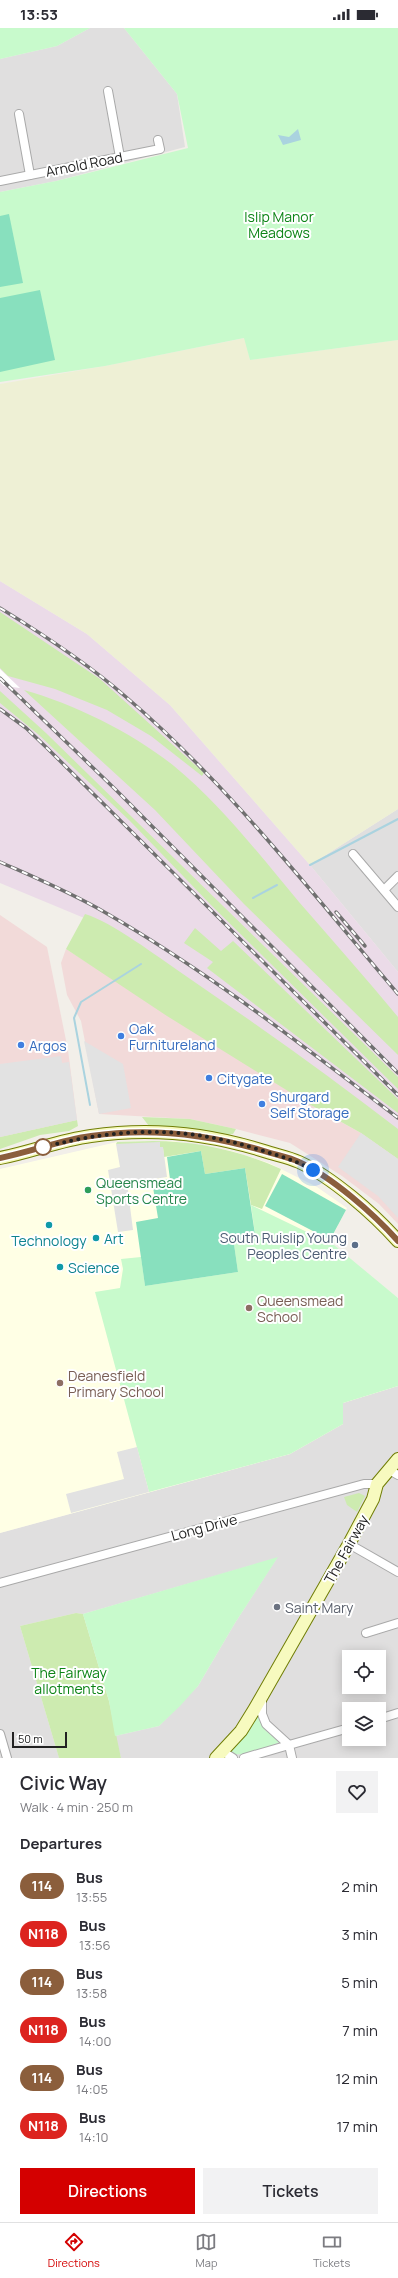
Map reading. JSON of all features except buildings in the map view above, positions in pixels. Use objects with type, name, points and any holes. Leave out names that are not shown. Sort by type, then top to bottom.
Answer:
[{"type":"street","points":[[108,91],[120,157]]},
{"type":"street","points":[[19,114],[30,175]]},
{"type":"street","name":"Arnold Road","points":[[0,181],[160,149],[158,140]]},
{"type":"street","points":[[353,854],[398,907]]},
{"type":"street","points":[[384,890],[398,876]]},
{"type":"street","points":[[0,1158],[90,1136],[110,1133],[155,1131],[183,1133],[214,1138],[299,1162],[351,1197],[398,1241]]},
{"type":"street","points":[[377,1484],[393,1473],[398,1459]]},
{"type":"street","name":"Long Drive","points":[[0,1583],[364,1484],[377,1484]]},
{"type":"street","name":"The Fairway","points":[[219,1755],[241,1731],[262,1695],[349,1544],[373,1499],[377,1484]]},
{"type":"street","points":[[349,1544],[398,1572]]},
{"type":"street","points":[[366,1633],[398,1623]]},
{"type":"street","points":[[262,1695],[262,1714],[266,1724],[272,1732],[289,1745],[292,1758]]},
{"type":"street","points":[[386,1717],[398,1713]]},
{"type":"street","points":[[243,1758],[342,1730]]},
{"type":"street","points":[[0,1734],[7,1758]]},
{"type":"street","name":"The Fairway","points":[[219,1755],[233,1758]]},
{"type":"shaded area","points":[[90,28],[124,28],[177,94],[185,147],[56,181],[0,192],[0,59],[57,46]]},
{"type":"shaded area","points":[[245,338],[250,360],[398,340],[398,809],[310,865],[170,705],[87,634],[0,581],[0,384],[105,366]]},
{"type":"shaded area","points":[[0,581],[87,634],[170,705],[310,865],[398,972],[398,1144],[101,925],[0,883]]},
{"type":"shaded area","points":[[398,809],[398,972],[310,865]]},
{"type":"shaded area","points":[[0,915],[47,947],[68,1050],[77,1120],[0,1137]]},
{"type":"shaded area","points":[[66,949],[309,1104],[361,1133],[398,1159],[398,1224],[379,1204],[342,1176],[290,1143],[190,1119],[99,1114],[81,1021],[67,995],[61,963]]},
{"type":"shaded area","points":[[84,1041],[123,1064],[131,1108],[99,1114]]},
{"type":"shaded area","points":[[61,1056],[62,1063],[69,1062],[77,1120],[0,1137],[0,1064]]},
{"type":"shaded area","points":[[361,1133],[398,1159],[398,1218],[378,1196],[338,1167]]},
{"type":"shaded area","name":"Queensmead School","points":[[174,1141],[232,1151],[269,1163],[317,1187],[347,1208],[329,1243],[398,1298],[398,1386],[343,1403],[343,1424],[290,1454],[0,1533],[0,1169],[117,1142]]},
{"type":"shaded area","points":[[160,1142],[160,1147],[163,1147],[167,1177],[127,1183],[133,1230],[118,1232],[108,1170],[120,1167],[116,1144]]},
{"type":"shaded area","points":[[398,1386],[398,1758],[121,1758],[115,1736],[159,1726],[198,1686],[235,1623],[277,1558],[83,1614],[76,1613],[20,1626],[59,1758],[0,1758],[0,1533],[290,1454],[343,1403]]},
{"type":"shaded area","points":[[137,1447],[149,1492],[71,1513],[66,1494],[124,1479],[117,1452]]},
{"type":"green space","points":[[0,28],[90,28],[57,46],[0,59]]},
{"type":"green space","name":"Islip Manor Meadows","points":[[124,28],[398,28],[398,340],[250,360],[244,338],[105,366],[0,382],[0,192],[56,181],[188,148],[177,94]]},
{"type":"green space","points":[[9,214],[23,283],[0,287],[0,216]]},
{"type":"green space","points":[[40,290],[55,360],[0,372],[0,298]]},
{"type":"green space","points":[[0,612],[100,679],[204,773],[202,776],[151,736],[107,710],[55,689],[8,676],[0,668]]},
{"type":"green space","points":[[24,690],[83,711],[122,731],[174,766],[208,797],[240,831],[398,1017],[398,1055],[244,904],[155,810]]},
{"type":"green space","points":[[0,691],[46,733],[398,1077],[398,1089],[211,905],[130,821],[39,735],[0,703]]},
{"type":"green space","points":[[85,914],[108,924],[148,950],[292,1050],[398,1129],[398,1159],[361,1133],[309,1104],[167,1016],[66,949]]},
{"type":"green space","points":[[195,928],[221,951],[233,941],[398,1099],[398,1113],[207,968],[213,962],[184,943]]},
{"type":"green space","points":[[142,1117],[190,1119],[236,1129],[233,1134],[228,1135],[193,1129],[149,1126]]},
{"type":"green space","points":[[77,1120],[78,1126],[69,1131],[40,1135],[0,1149],[0,1137]]},
{"type":"green space","points":[[169,1141],[218,1148],[250,1157],[281,1169],[262,1209],[251,1205],[245,1168],[205,1174],[201,1151],[164,1157],[163,1148],[116,1144],[117,1142]]},
{"type":"green space","points":[[201,1151],[205,1174],[245,1168],[256,1241],[234,1244],[238,1272],[145,1286],[136,1222],[158,1218],[152,1181],[170,1179],[167,1157]]},
{"type":"green space","points":[[282,1174],[346,1210],[330,1240],[265,1206]]},
{"type":"green space","points":[[251,1205],[334,1245],[398,1298],[398,1386],[343,1403],[343,1424],[290,1454],[149,1492],[95,1292],[120,1288],[123,1269],[121,1259],[141,1257],[145,1286],[238,1272],[234,1244],[256,1241]]},
{"type":"green space","points":[[359,1493],[365,1496],[357,1512],[347,1505],[344,1497]]},
{"type":"green space","points":[[278,1557],[235,1623],[198,1686],[180,1706],[159,1726],[115,1736],[109,1701],[83,1614]]},
{"type":"green space","name":"The Fairway allotments","points":[[76,1613],[83,1614],[109,1701],[121,1758],[59,1758],[20,1626]]},
{"type":"green space","points":[[259,1714],[265,1730],[280,1742],[248,1753],[229,1753],[242,1739]]},
{"type":"water","points":[[298,129],[301,140],[283,145],[278,135],[289,137]]},
{"type":"pier","points":[[0,669],[20,688],[4,686],[0,682]]},
{"type":"waterway","points":[[310,865],[398,819]]},
{"type":"waterway","points":[[253,898],[277,885]]},
{"type":"waterway","points":[[90,1105],[74,1018],[81,1002],[141,964]]},
{"type":"railway","points":[[0,608],[81,661],[126,697],[163,731],[234,802],[268,840],[398,994]]},
{"type":"railway","points":[[0,678],[115,789],[398,1073]]},
{"type":"railway","points":[[0,709],[26,728],[48,749],[398,1095]]},
{"type":"railway","points":[[0,862],[80,899],[145,936],[219,985],[398,1118]]},
{"type":"railway","points":[[336,912],[365,946]]},
{"type":"bus line","name":"114","points":[[0,1158],[90,1136],[110,1133],[155,1131],[183,1133],[214,1138],[245,1145],[299,1162],[351,1197],[377,1219],[398,1241]]},
{"type":"place","name":"Oak Furnitureland","points":[[121,1036]]},
{"type":"place","name":"Argos","points":[[21,1045]]},
{"type":"place","name":"Citygate","points":[[209,1078]]},
{"type":"place","name":"Shurgard Self Storage","points":[[262,1104]]},
{"type":"place","name":"Queensmead Sports Centre","points":[[88,1190]]},
{"type":"place","name":"Technology","points":[[49,1225]]},
{"type":"place","name":"Art","points":[[96,1238]]},
{"type":"place","name":"South Ruislip Young Peoples Centre","points":[[355,1245]]},
{"type":"place","name":"Science","points":[[60,1267]]},
{"type":"place","name":"Queensmead School","points":[[249,1308]]},
{"type":"place","name":"Deanesfield Primary School","points":[[60,1383]]},
{"type":"place","name":"Saint Mary","points":[[277,1607]]},
{"type":"route","points":[[43,1147],[110,1133],[155,1131],[183,1133],[245,1145],[299,1162],[313,1170]]}]
